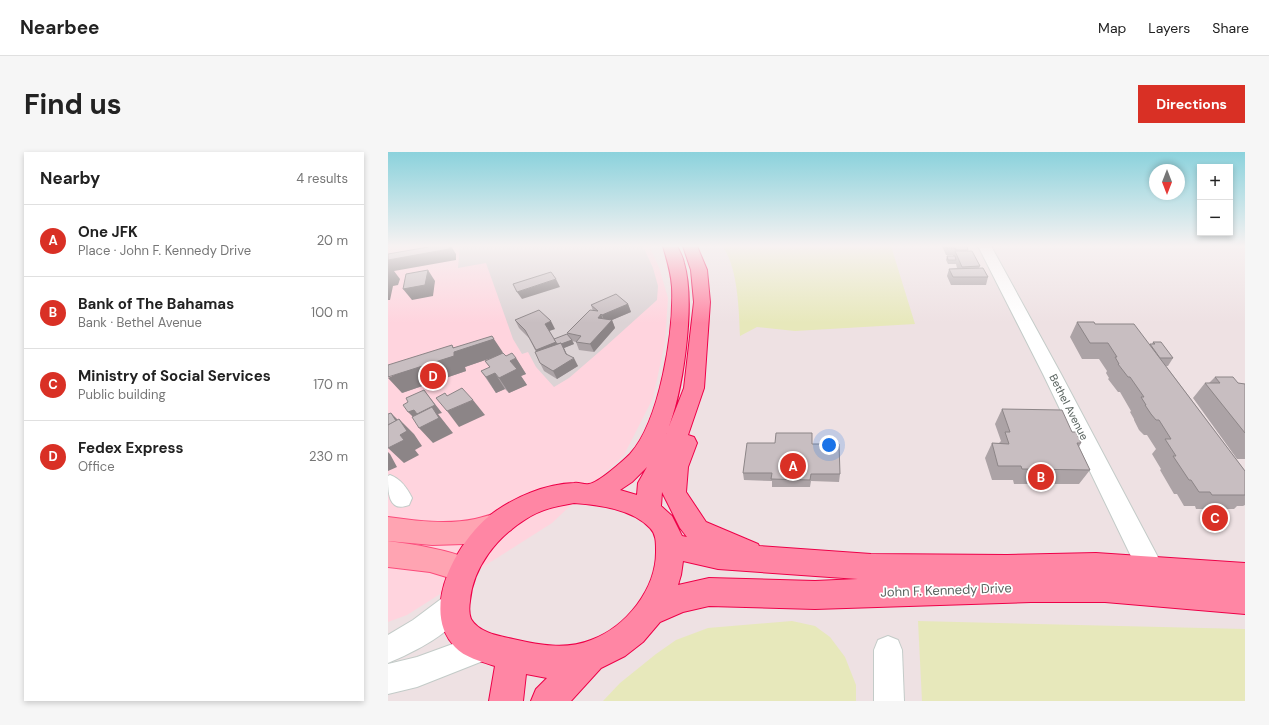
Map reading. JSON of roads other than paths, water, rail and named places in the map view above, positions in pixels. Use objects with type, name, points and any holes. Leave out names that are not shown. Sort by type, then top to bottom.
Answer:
[{"type":"highway","points":[[592,495],[611,484],[634,467],[649,446],[658,429],[671,380],[677,333],[680,272]]},
{"type":"highway","points":[[648,510],[650,483],[680,429],[694,388],[702,302],[699,272]]},
{"type":"highway","points":[[694,388],[697,406],[691,432],[676,467],[674,492],[689,520],[697,530],[769,561]]},
{"type":"highway","points":[[574,493],[592,495],[638,506],[648,510],[663,524],[669,538],[670,563],[666,576],[650,611],[629,634],[606,650],[576,661],[551,662],[498,651],[469,639],[461,631],[454,605],[463,569],[470,556],[484,538],[517,510],[550,497],[574,493]]},
{"type":"highway","name":"John F. Kennedy Drive","points":[[670,546],[718,556],[769,561],[871,567],[1007,568],[1096,566],[1245,577]]},
{"type":"highway","name":"John F. Kennedy Drive","points":[[650,611],[682,598],[709,592],[815,594],[1106,588],[1245,600]]},
{"type":"highway","points":[[498,651],[506,701]]},
{"type":"highway","points":[[548,701],[590,657]]},
{"type":"main road","points":[[388,529],[411,532],[445,533],[476,531],[502,522]]},
{"type":"main road","points":[[388,554],[430,560],[463,569]]},
{"type":"street","name":"Bethel Avenue","points":[[998,272],[1052,374],[1151,570]]},
{"type":"street","points":[[388,650],[403,643],[432,625],[454,605]]},
{"type":"street","points":[[888,650],[889,701]]},
{"type":"street","points":[[388,679],[498,651]]},
{"type":"place","name":"Fedex Express","points":[[433,376]]},
{"type":"place","name":"One JFK","points":[[793,466]]},
{"type":"place","name":"Bank of The Bahamas","points":[[1041,477]]},
{"type":"place","name":"Ministry of Social Services","points":[[1215,518]]}]
